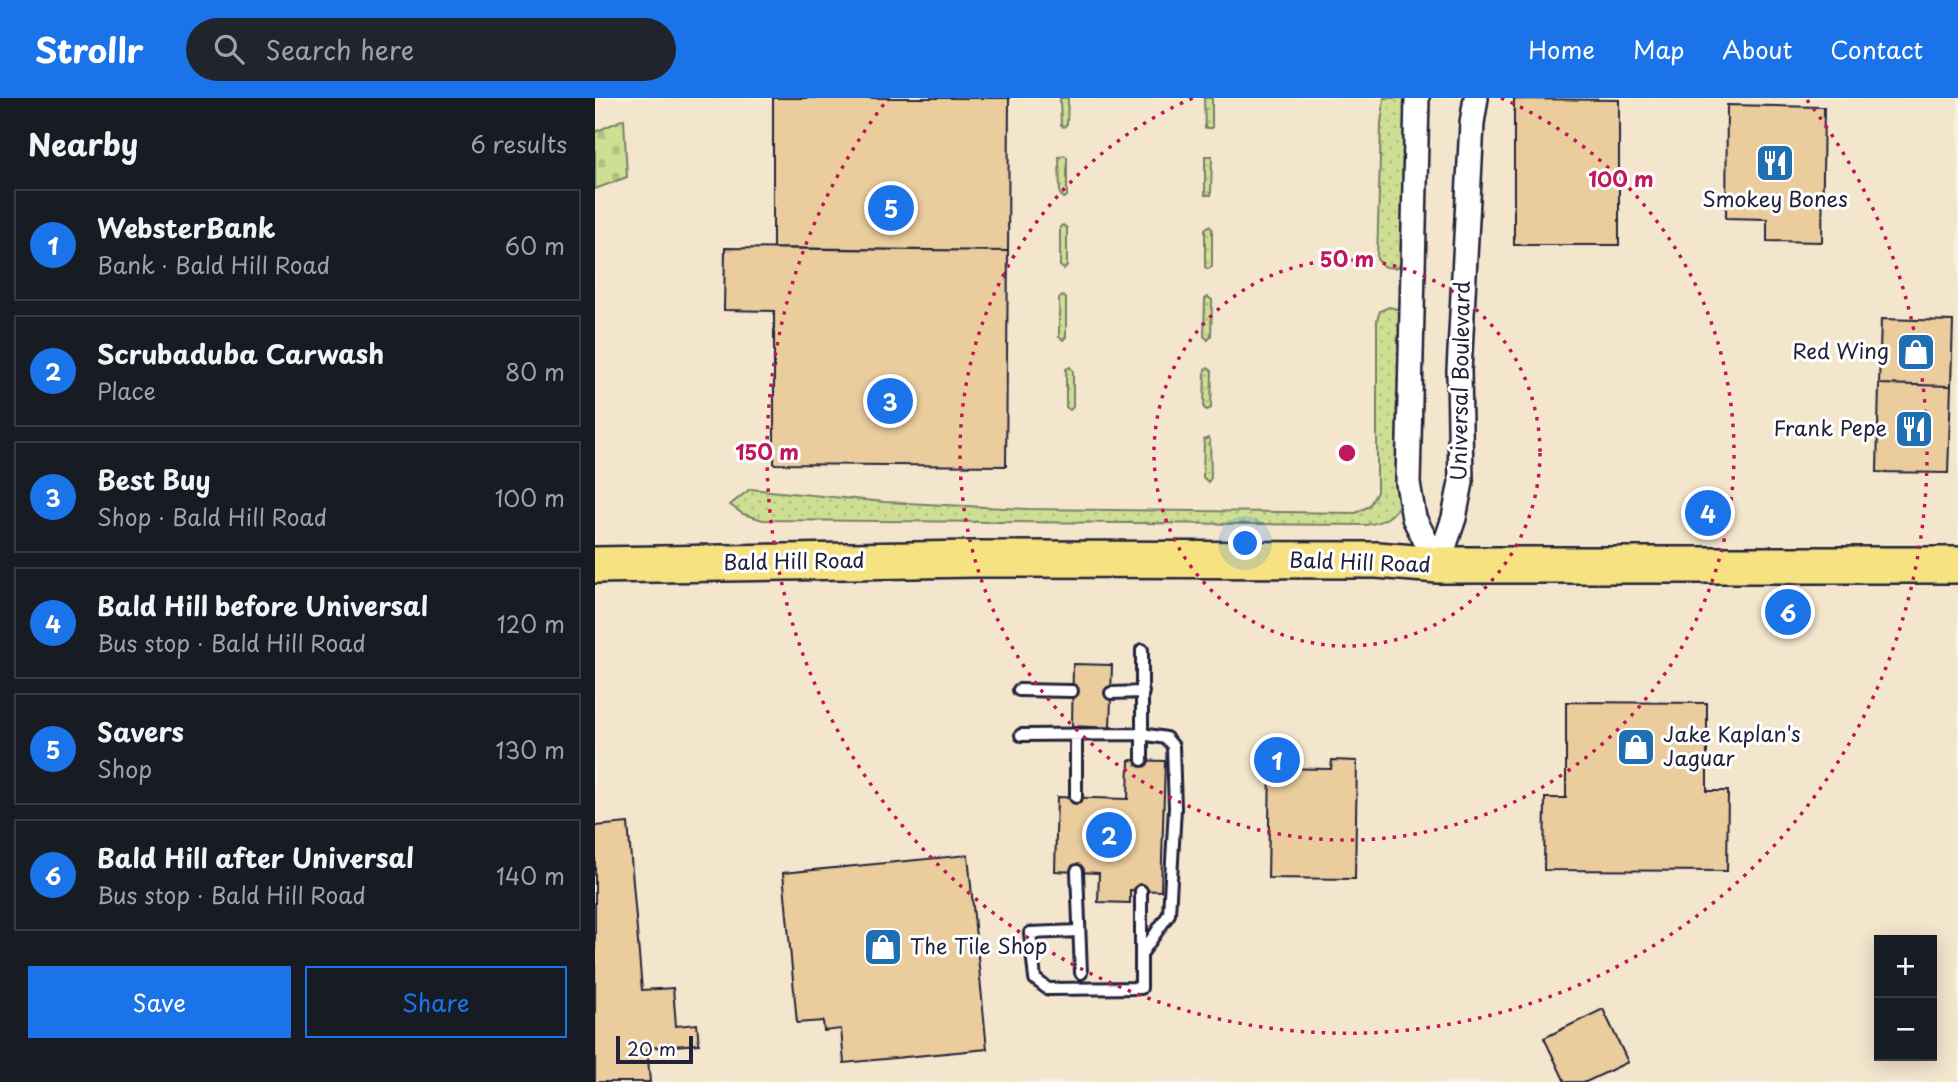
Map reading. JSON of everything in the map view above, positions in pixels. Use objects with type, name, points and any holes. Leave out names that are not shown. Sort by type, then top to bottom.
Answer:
[{"type":"main road","name":"Bald Hill Road","points":[[595,565],[977,558],[1377,560],[1438,565],[1958,565]]},
{"type":"street","points":[[1417,98],[1408,483],[1414,518],[1438,565]]},
{"type":"street","name":"Universal Boulevard","points":[[1438,565],[1454,517],[1461,482],[1459,371],[1472,123],[1476,98]]},
{"type":"lane","points":[[1142,650],[1143,760]]},
{"type":"lane","points":[[1019,690],[1072,691]]},
{"type":"lane","points":[[1111,693],[1143,692]]},
{"type":"lane","points":[[1021,734],[1142,734],[1166,738],[1173,746],[1175,808],[1170,914],[1142,953]]},
{"type":"lane","points":[[1076,736],[1076,797]]},
{"type":"lane","points":[[1077,871],[1081,973]]},
{"type":"lane","points":[[1079,931],[1030,933],[1035,979],[1048,989],[1141,988],[1142,891]]},
{"type":"shaded area","points":[[595,98],[1958,98],[1958,1082],[595,1082]]},
{"type":"green space","points":[[1060,98],[1068,98],[1067,124],[1064,127],[1061,125]]},
{"type":"green space","points":[[1204,98],[1212,98],[1212,128],[1205,128]]},
{"type":"green space","points":[[1384,98],[1409,98],[1403,262],[1394,268],[1383,266],[1377,259]]},
{"type":"green space","points":[[624,119],[627,177],[595,189],[595,132]]},
{"type":"green space","points":[[1205,156],[1212,156],[1211,195],[1205,195]]},
{"type":"green space","points":[[1059,157],[1067,157],[1067,196],[1064,198],[1060,194]]},
{"type":"green space","points":[[1063,225],[1067,228],[1067,266],[1064,269],[1060,266],[1060,227]]},
{"type":"green space","points":[[1209,226],[1212,229],[1212,267],[1208,269],[1205,267],[1205,229]]},
{"type":"green space","points":[[1208,297],[1212,300],[1211,336],[1208,340],[1204,336],[1205,299]]},
{"type":"green space","points":[[1059,298],[1066,298],[1066,337],[1063,340],[1059,337]]},
{"type":"green space","points":[[1389,307],[1401,310],[1402,500],[1392,515],[1378,522],[1366,525],[763,520],[743,514],[730,505],[750,489],[885,502],[1027,509],[1356,513],[1369,506],[1377,492],[1377,320],[1380,311]]},
{"type":"green space","points":[[1070,367],[1073,371],[1073,407],[1070,410],[1066,407],[1066,369]]},
{"type":"green space","points":[[1205,369],[1212,371],[1211,408],[1207,410],[1204,408]]},
{"type":"green space","points":[[1208,438],[1211,478],[1208,482],[1203,477],[1204,440]]},
{"type":"building","points":[[773,98],[1009,98],[1008,251],[773,248]]},
{"type":"building","points":[[1514,99],[1619,100],[1619,245],[1514,245]]},
{"type":"building","name":"Smokey Bones","points":[[1727,105],[1824,107],[1822,242],[1767,241],[1767,219],[1726,218]]},
{"type":"building","points":[[725,248],[1008,251],[1006,466],[774,464],[774,311],[724,310]]},
{"type":"building","name":"Red Wing","points":[[1881,319],[1953,321],[1951,386],[1879,384]]},
{"type":"building","name":"Frank Pepe","points":[[1879,384],[1951,386],[1948,473],[1877,472]]},
{"type":"building","points":[[1073,664],[1112,665],[1110,728],[1072,726]]},
{"type":"building","name":"Jake Kaplan's Jaguar","points":[[1566,702],[1707,703],[1707,791],[1728,791],[1727,871],[1544,870],[1545,798],[1566,798]]},
{"type":"building","points":[[1129,760],[1165,761],[1161,891],[1130,890],[1130,903],[1098,902],[1099,873],[1055,871],[1057,797],[1128,799]]},
{"type":"building","points":[[1332,760],[1357,761],[1355,879],[1268,878],[1270,768],[1331,769]]},
{"type":"building","points":[[628,823],[642,990],[673,988],[676,1026],[697,1024],[699,1044],[647,1048],[650,1082],[595,1082],[595,826]]},
{"type":"building","name":"The Tile Shop","points":[[968,855],[987,1049],[844,1063],[841,1029],[824,1031],[823,1021],[797,1023],[783,873]]},
{"type":"building","points":[[1603,1009],[1628,1062],[1586,1082],[1565,1082],[1544,1038]]},
{"type":"place","name":"Smokey Bones","points":[[1775,163]]},
{"type":"place","name":"Savers","points":[[891,208]]},
{"type":"place","name":"Red Wing","points":[[1916,352]]},
{"type":"place","name":"Best Buy","points":[[890,401]]},
{"type":"place","name":"Frank Pepe","points":[[1914,429]]},
{"type":"place","name":"Bald Hill before Universal","points":[[1708,513]]},
{"type":"place","name":"Bald Hill after Universal","points":[[1788,612]]},
{"type":"place","name":"Jake Kaplan's Jaguar","points":[[1636,747]]},
{"type":"place","name":"WebsterBank","points":[[1277,760]]},
{"type":"place","name":"Scrubaduba Carwash","points":[[1109,835]]},
{"type":"place","name":"The Tile Shop","points":[[883,947]]}]
